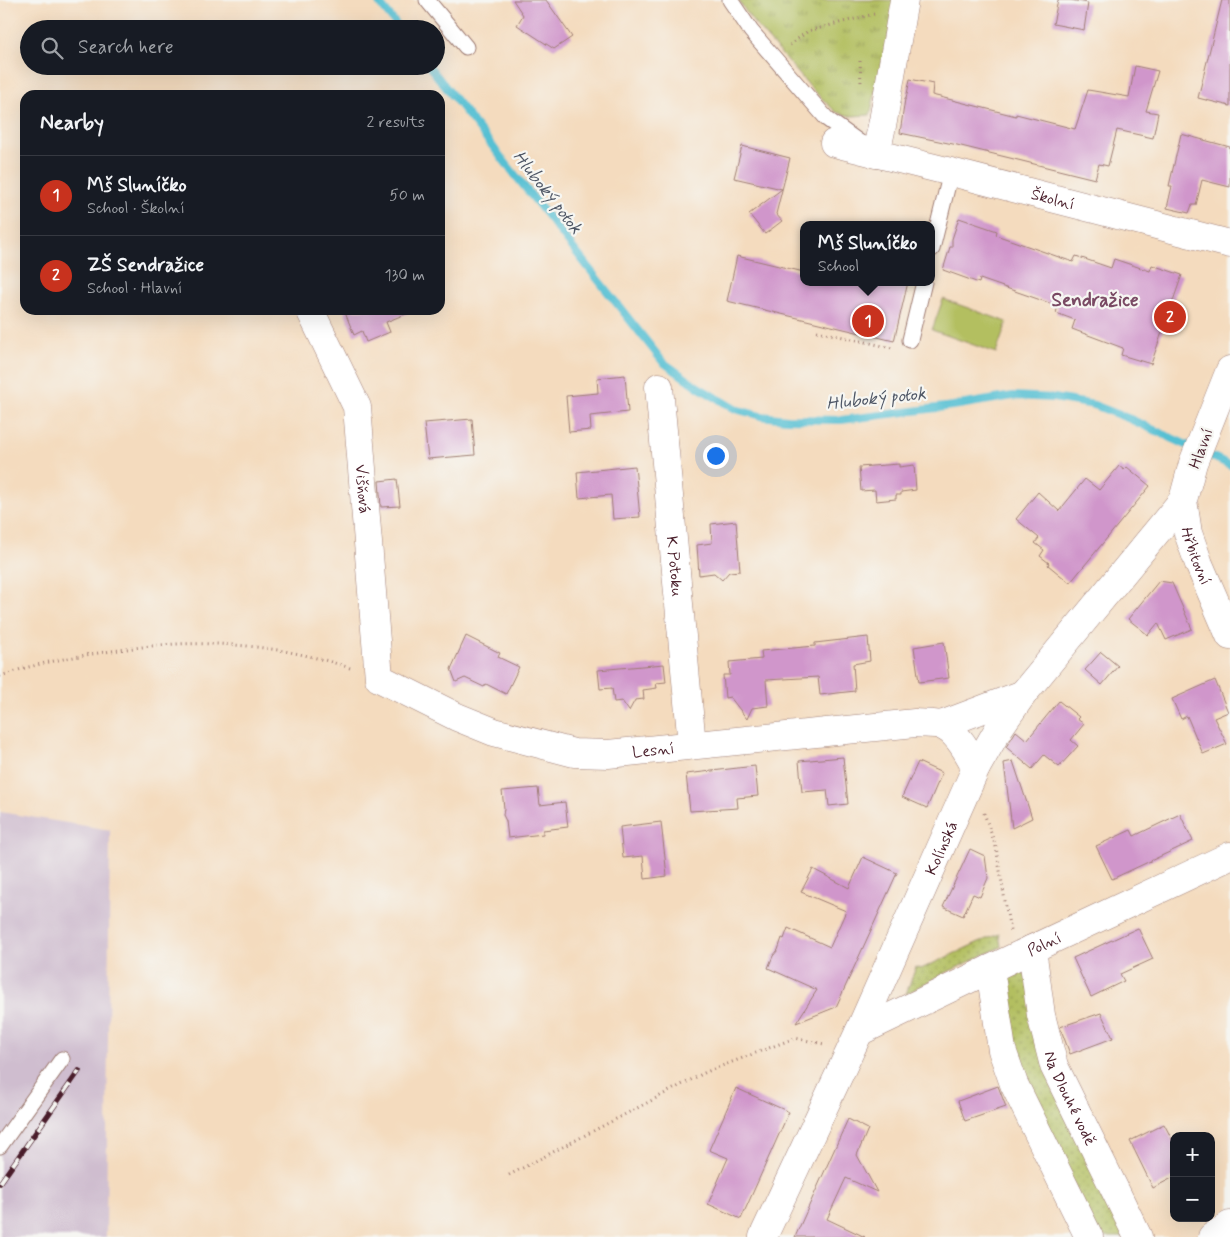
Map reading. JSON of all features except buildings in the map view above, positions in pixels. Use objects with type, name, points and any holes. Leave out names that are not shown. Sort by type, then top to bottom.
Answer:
[{"type":"street","points":[[876,154],[904,3]]},
{"type":"street","name":"Školní","points":[[834,143],[1230,244]]},
{"type":"street","name":"Višňová","points":[[312,315],[357,407],[379,678]]},
{"type":"street","name":"Hlavní","points":[[1184,500],[1193,463],[1218,417],[1230,370]]},
{"type":"street","name":"K Potoku","points":[[659,387],[692,745]]},
{"type":"street","name":"Hřbitovní","points":[[1184,500],[1188,533],[1198,564],[1230,636]]},
{"type":"street","name":"Kolínská","points":[[763,1237],[854,1044],[976,768],[999,728],[1023,694],[1184,500]]},
{"type":"street","name":"Lesní","points":[[379,678],[457,717],[494,732],[574,753],[608,754],[915,723],[941,725],[1023,694]]},
{"type":"street","points":[[941,725],[956,736],[967,750],[976,768]]},
{"type":"street","name":"Polní","points":[[854,1044],[990,969],[1230,856]]},
{"type":"street","name":"Na Dlouhé vodě","points":[[1023,953],[1054,1066],[1138,1237]]},
{"type":"street","points":[[990,969],[1002,1050],[1014,1084],[1089,1237]]},
{"type":"street","points":[[1212,1237],[1230,1225]]},
{"type":"lane","points":[[427,0],[444,20]]},
{"type":"lane","name":"Školní","points":[[730,0],[751,31],[827,119],[876,154]]},
{"type":"lane","points":[[445,22],[466,47]]},
{"type":"lane","points":[[935,238],[951,172]]},
{"type":"lane","points":[[910,340],[923,286]]},
{"type":"lane","points":[[0,1146],[62,1059]]},
{"type":"path","points":[[774,58],[808,31],[904,3]]},
{"type":"path","points":[[817,330],[907,352],[910,340]]},
{"type":"path","points":[[0,676],[32,666],[81,656],[175,644],[221,644],[292,652],[322,659],[379,678]]},
{"type":"path","points":[[983,808],[996,847],[1023,953]]},
{"type":"path","points":[[509,1175],[706,1072],[795,1038],[825,1044],[854,1044]]},
{"type":"shaded area","points":[[0,812],[110,830],[106,1237],[0,1237]]},
{"type":"green space","points":[[738,0],[897,0],[870,115],[850,116],[836,112],[813,90],[754,23]]},
{"type":"green space","points":[[943,299],[1007,322],[996,353],[932,330]]},
{"type":"green space","points":[[999,934],[1001,947],[939,976],[906,994],[916,967],[921,969]]},
{"type":"green space","points":[[1017,971],[1024,972],[1133,1237],[1099,1237],[1011,1054],[1001,980]]},
{"type":"waterway","name":"Hluboký potok","points":[[377,0],[393,20]]},
{"type":"waterway","name":"Hluboký potok","points":[[436,75],[663,362],[698,387],[735,409],[761,416],[787,419],[841,420],[953,406],[1013,396],[1054,398],[1094,405],[1130,419],[1230,465]]},
{"type":"railway","points":[[0,1183],[79,1071]]},
{"type":"place","name":"ZŠ Sendražice","points":[[1170,317]]},
{"type":"place","name":"Mš Sluníčko","points":[[868,321]]},
{"type":"district","name":"Sendražice","points":[[1095,299]]}]
